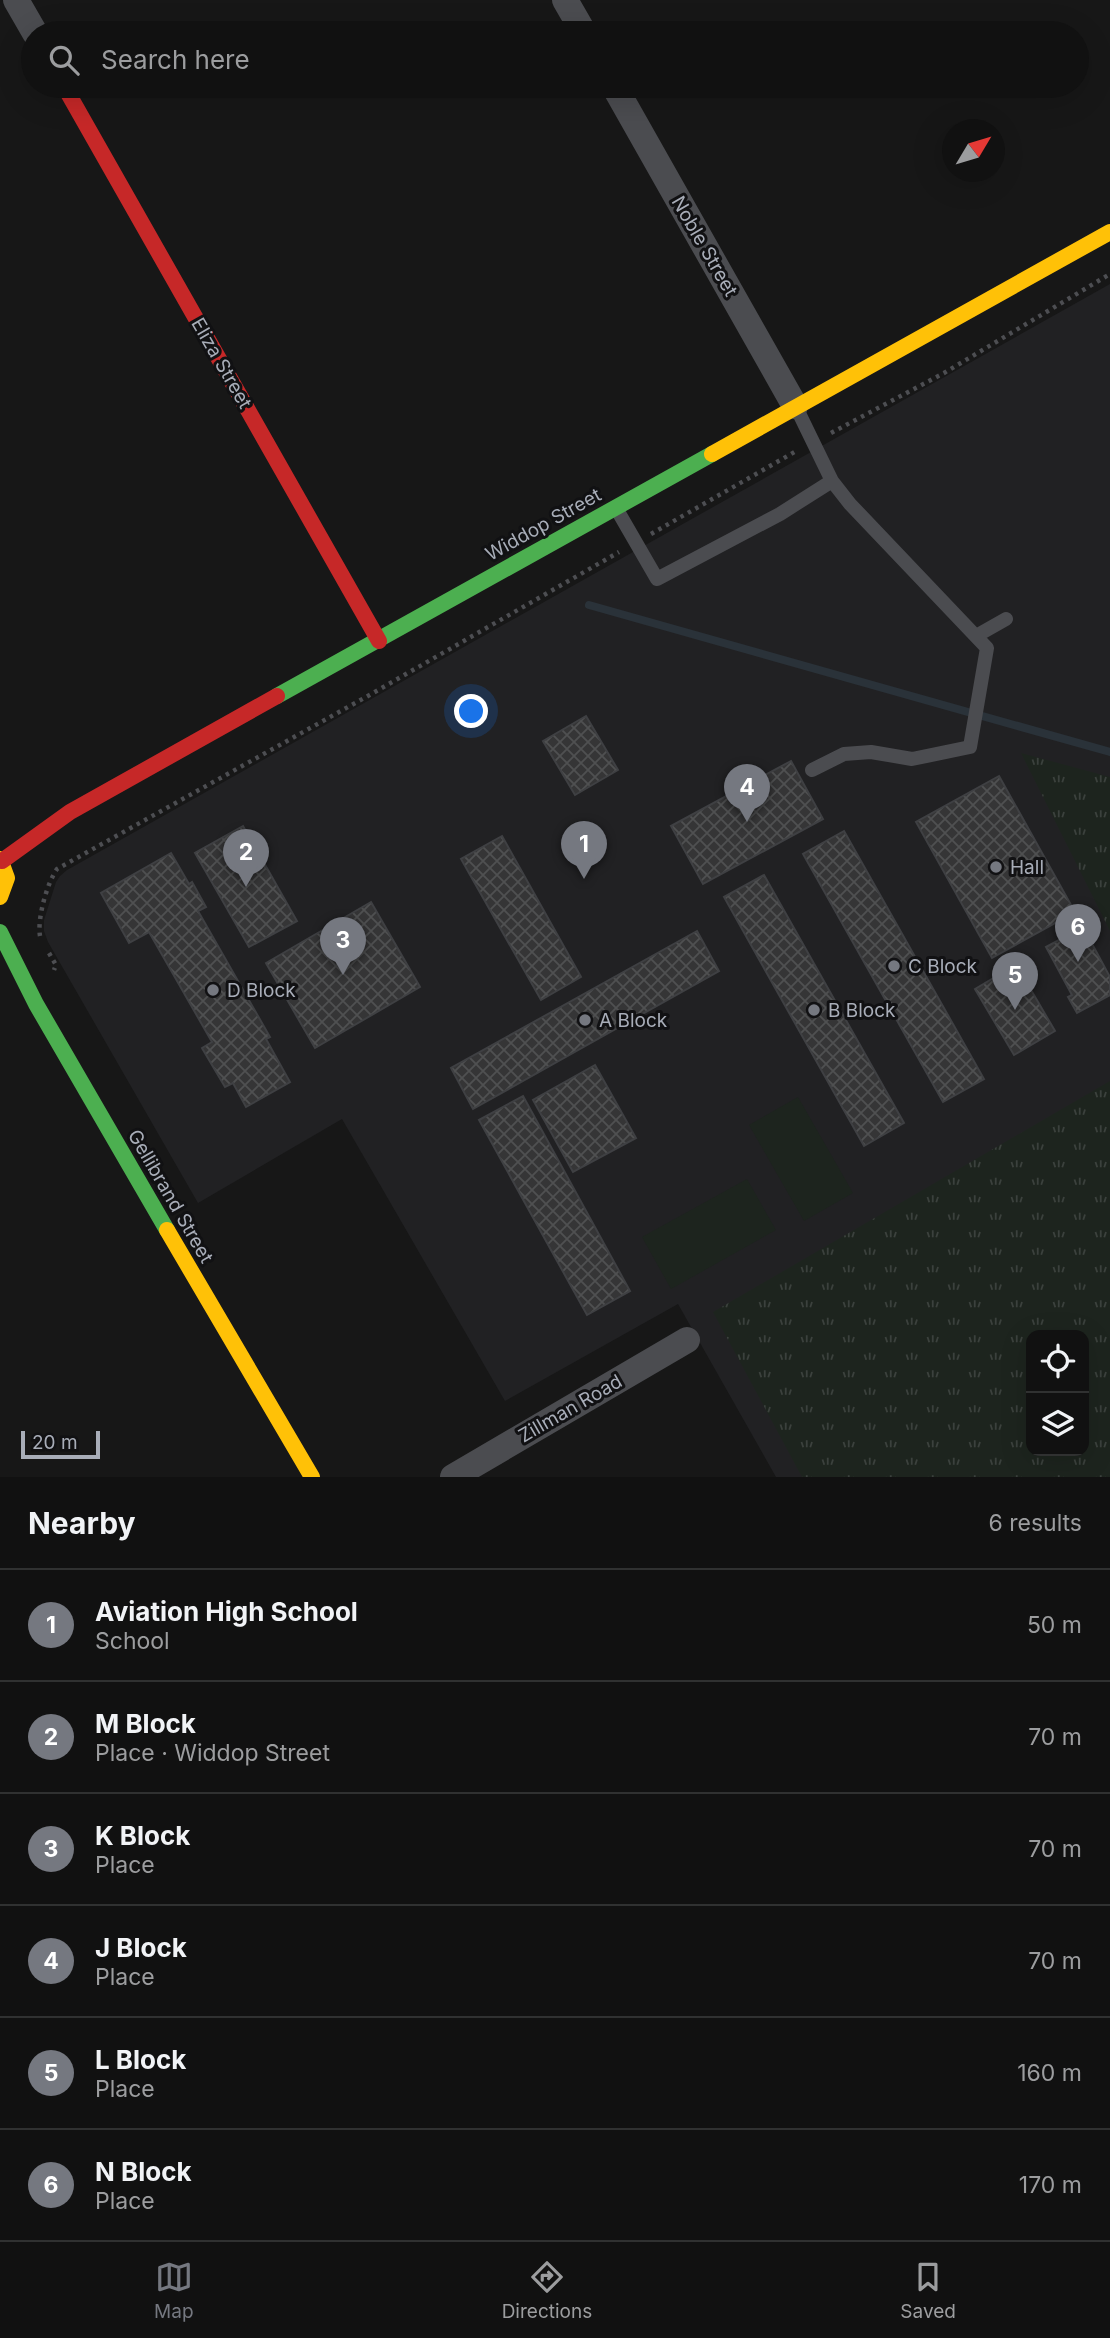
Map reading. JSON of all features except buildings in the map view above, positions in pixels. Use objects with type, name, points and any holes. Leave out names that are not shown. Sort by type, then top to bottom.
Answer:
[{"type":"street","points":[[16,0],[28,21]]},
{"type":"street","points":[[565,0],[577,21]]},
{"type":"street","name":"Eliza Street","points":[[71,98],[379,641]]},
{"type":"street","name":"Noble Street","points":[[621,98],[796,406]]},
{"type":"street","name":"Widdop Street","points":[[1,860],[70,812],[1110,232]]},
{"type":"street","points":[[0,897],[8,878],[1,860]]},
{"type":"street","name":"Gellibrand Street","points":[[0,932],[32,996],[312,1477]]},
{"type":"street","name":"Zillman Road","points":[[453,1477],[687,1340]]},
{"type":"lane","points":[[796,406],[832,481],[850,504],[987,648],[970,747],[912,759],[871,752],[844,754],[812,770]]},
{"type":"lane","points":[[616,508],[657,579],[780,514],[832,481]]},
{"type":"lane","points":[[976,636],[1006,619]]},
{"type":"path","points":[[56,965],[39,935],[38,923],[52,876],[57,869],[366,697],[813,442],[944,373],[1110,275]]},
{"type":"shaded area","points":[[1110,284],[1110,1477],[776,1477],[678,1304],[505,1401],[342,1119],[198,1203],[48,942],[44,920],[60,876]]},
{"type":"green space","points":[[1021,753],[1110,777],[1110,931]]},
{"type":"green space","points":[[1110,1081],[1110,1477],[802,1477],[713,1312]]},
{"type":"green space","points":[[798,1097],[853,1193],[804,1221],[749,1125]]},
{"type":"green space","points":[[747,1179],[776,1230],[671,1289],[642,1237]]},
{"type":"waterway","points":[[589,605],[1110,752]]},
{"type":"traffic: fast","points":[[277,696],[712,454]]},
{"type":"traffic: fast","points":[[0,932],[36,1004],[167,1230]]},
{"type":"traffic: slow","points":[[712,454],[1110,232]]},
{"type":"traffic: slow","points":[[0,859],[7,878],[0,897]]},
{"type":"traffic: slow","points":[[167,1230],[312,1477]]},
{"type":"traffic: jam","points":[[71,98],[379,641]]},
{"type":"traffic: jam","points":[[2,861],[70,812],[277,696]]},
{"type":"place","name":"J Block","points":[[747,822]]},
{"type":"place","name":"Hall","points":[[996,867]]},
{"type":"place","name":"Aviation High School","points":[[584,879]]},
{"type":"place","name":"M Block","points":[[246,887]]},
{"type":"place","name":"N Block","points":[[1078,962]]},
{"type":"place","name":"C Block","points":[[894,966]]},
{"type":"place","name":"K Block","points":[[343,975]]},
{"type":"place","name":"D Block","points":[[213,990]]},
{"type":"place","name":"B Block","points":[[814,1010]]},
{"type":"place","name":"L Block","points":[[1015,1010]]},
{"type":"place","name":"A Block","points":[[585,1020]]}]
